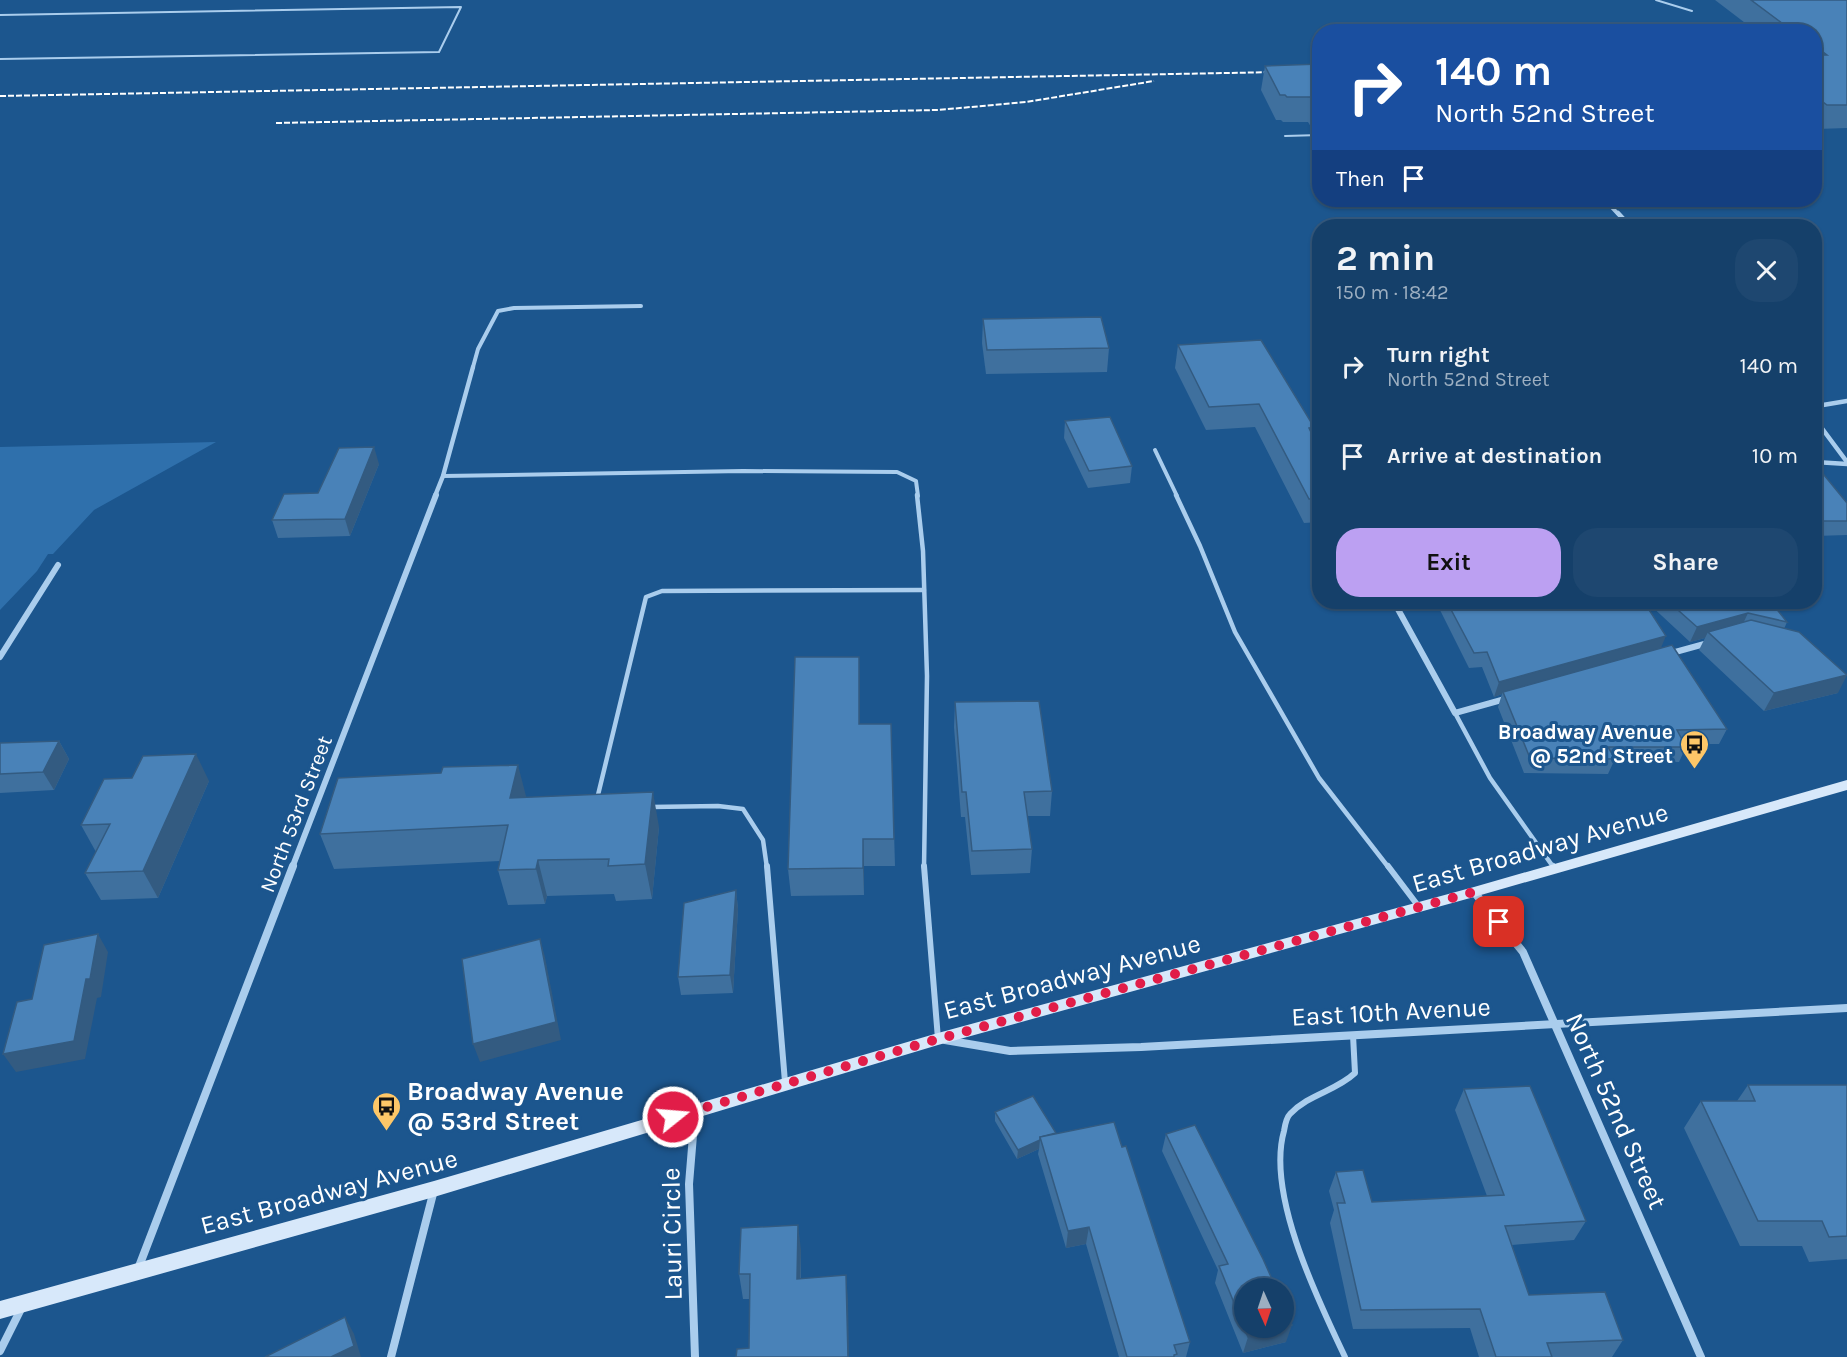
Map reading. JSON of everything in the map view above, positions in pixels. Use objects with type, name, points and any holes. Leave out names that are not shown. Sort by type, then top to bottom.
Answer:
[{"type":"street","points":[[1612,207],[1623,219]]},
{"type":"street","name":"North 53rd Street","points":[[138,1270],[443,476],[472,367]]},
{"type":"street","points":[[1822,406],[1847,401]]},
{"type":"street","points":[[1822,429],[1847,463]]},
{"type":"street","points":[[1822,462],[1847,463]]},
{"type":"street","points":[[0,657],[58,565]]},
{"type":"street","points":[[1397,609],[1455,713],[1512,697]]},
{"type":"street","points":[[1662,655],[1719,639]]},
{"type":"street","name":"East Broadway Avenue","points":[[0,1310],[434,1189],[938,1039],[1474,892],[1847,785]]},
{"type":"street","name":"North 52nd Street","points":[[1474,892],[1523,952],[1701,1357]]},
{"type":"street","name":"East 10th Avenue","points":[[938,1039],[1010,1051],[1847,1008]]},
{"type":"street","name":"Lauri Circle","points":[[695,1111],[689,1184],[695,1357]]},
{"type":"street","points":[[391,1357],[434,1189]]},
{"type":"street","points":[[0,1351],[24,1303]]},
{"type":"lane","points":[[1656,0],[1692,11]]},
{"type":"lane","points":[[0,15],[461,7],[439,52],[0,59]]},
{"type":"lane","points":[[1285,136],[1312,135]]},
{"type":"lane","points":[[472,367],[478,349],[498,311],[514,308],[641,306]]},
{"type":"lane","points":[[1155,450],[1200,546],[1235,632],[1319,778],[1419,907]]},
{"type":"lane","points":[[443,476],[743,471],[897,472],[916,481],[923,551],[927,688],[923,851],[938,1039]]},
{"type":"lane","points":[[603,802],[598,795],[646,597],[662,591],[924,590]]},
{"type":"lane","points":[[1455,713],[1490,778],[1555,869]]},
{"type":"lane","points":[[641,807],[718,806],[743,809],[763,840],[771,895],[786,1084]]},
{"type":"lane","points":[[1345,1357],[1308,1275],[1281,1186],[1280,1144],[1288,1115],[1319,1092],[1343,1084],[1355,1073],[1353,1035]]},
{"type":"shaded area","points":[[216,442],[94,510],[53,554],[48,554],[37,571],[0,610],[0,447]]},
{"type":"building","points":[[1751,0],[1847,0],[1847,105],[1827,105],[1822,101],[1822,55],[1827,55],[1822,51],[1822,24],[1783,24]]},
{"type":"building","points":[[1312,64],[1312,97],[1280,95],[1265,66]]},
{"type":"building","points":[[1101,317],[1109,348],[987,350],[983,319]]},
{"type":"building","points":[[1261,340],[1312,424],[1312,427],[1309,428],[1312,434],[1312,499],[1309,499],[1259,404],[1209,407],[1178,345]]},
{"type":"building","points":[[1110,417],[1132,466],[1089,471],[1065,421]]},
{"type":"building","points":[[374,447],[345,519],[272,520],[284,494],[318,493],[339,448]]},
{"type":"building","points":[[1822,473],[1847,503],[1847,521],[1822,521]]},
{"type":"building","points":[[1451,609],[1649,609],[1666,636],[1499,682],[1487,652],[1474,653]]},
{"type":"building","points":[[1677,609],[1777,609],[1787,622],[1748,613],[1697,627]]},
{"type":"building","points":[[1751,620],[1799,632],[1847,675],[1774,693],[1708,632]]},
{"type":"building","points":[[1672,645],[1727,729],[1677,730],[1686,747],[1608,747],[1615,759],[1530,758],[1503,692]]},
{"type":"building","points":[[795,657],[859,657],[859,724],[891,724],[894,839],[863,839],[863,868],[788,869]]},
{"type":"building","points":[[1039,701],[1052,791],[1024,792],[1032,849],[972,851],[966,792],[962,792],[955,702]]},
{"type":"building","points":[[59,741],[43,772],[0,774],[0,743]]},
{"type":"building","points":[[196,754],[143,871],[85,873],[110,824],[81,825],[104,779],[132,778],[143,756]]},
{"type":"building","points":[[518,765],[510,798],[653,792],[645,864],[608,866],[609,859],[538,860],[536,869],[498,870],[508,825],[320,834],[338,778],[441,773],[443,767]]},
{"type":"building","points":[[736,890],[730,975],[678,977],[684,903]]},
{"type":"building","points":[[98,934],[90,979],[86,979],[74,1041],[3,1054],[17,1002],[32,999],[44,945]]},
{"type":"building","points":[[540,939],[556,1022],[473,1044],[462,959]]},
{"type":"building","points":[[1748,1085],[1847,1085],[1847,1236],[1829,1237],[1822,1221],[1758,1221],[1701,1101],[1755,1101]]},
{"type":"building","points":[[1530,1086],[1586,1221],[1505,1226],[1529,1295],[1605,1292],[1623,1340],[1547,1343],[1552,1357],[1496,1357],[1480,1309],[1361,1310],[1337,1203],[1345,1203],[1336,1172],[1363,1170],[1372,1202],[1504,1195],[1464,1089]]},
{"type":"building","points":[[1033,1096],[1056,1133],[1040,1137],[1040,1140],[1018,1150],[995,1112]]},
{"type":"building","points":[[1114,1122],[1122,1147],[1126,1146],[1190,1342],[1174,1345],[1177,1354],[1174,1357],[1127,1357],[1089,1227],[1068,1231],[1040,1137]]},
{"type":"building","points":[[1195,1125],[1272,1278],[1234,1278],[1234,1303],[1219,1266],[1228,1264],[1166,1134]]},
{"type":"building","points":[[798,1225],[797,1279],[846,1275],[848,1357],[736,1357],[737,1349],[749,1348],[750,1274],[739,1274],[741,1228]]},
{"type":"building","points":[[345,1317],[354,1346],[331,1357],[265,1357]]},
{"type":"railway","points":[[0,96],[1281,72]]},
{"type":"railway","points":[[276,123],[938,110],[1026,102],[1154,81]]},
{"type":"place","name":"Broadway Avenue @ 52nd Street","points":[[1694,770]]},
{"type":"place","name":"Broadway Avenue @ 53rd Street","points":[[386,1132]]},
{"type":"route","points":[[673,1117],[938,1039],[1474,892],[1499,922]]}]
